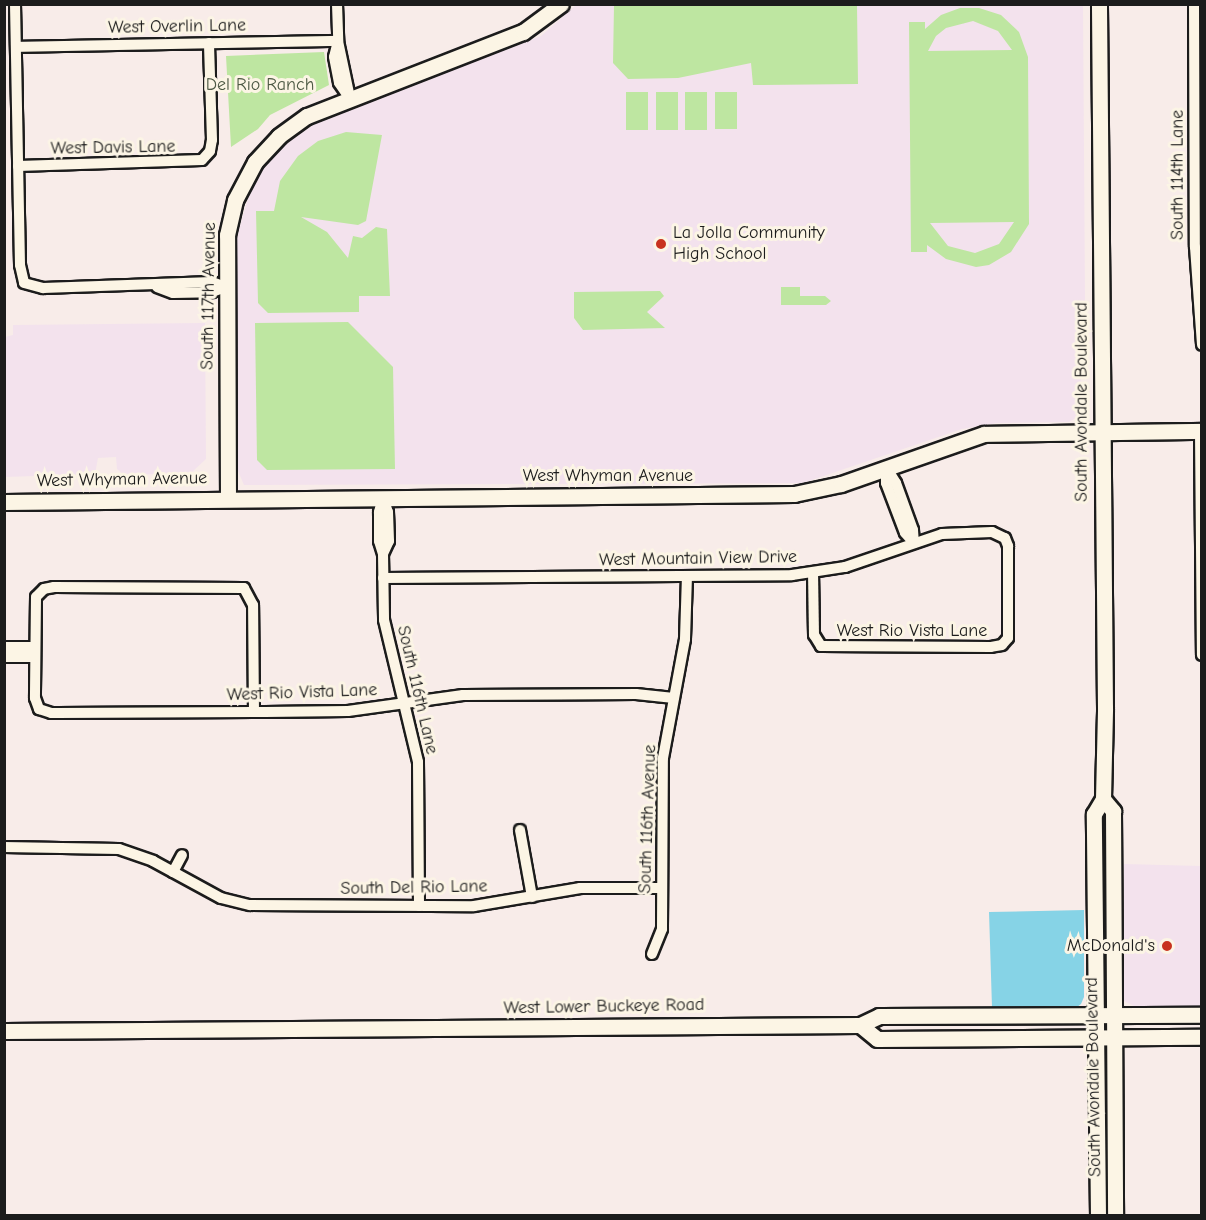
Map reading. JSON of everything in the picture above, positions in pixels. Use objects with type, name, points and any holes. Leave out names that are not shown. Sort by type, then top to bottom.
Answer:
[{"type":"main road","name":"South 117th Avenue","points":[[228,499],[226,287],[229,223],[248,171],[288,128],[350,99],[523,32],[561,4]]},
{"type":"main road","name":"South Avondale Boulevard","points":[[1098,1215],[1094,814],[1103,799],[1100,4]]},
{"type":"main road","name":"West Whyman Avenue","points":[[4,502],[794,494],[826,489],[984,434],[1201,432]]},
{"type":"main road","name":"South Avondale Boulevard","points":[[1103,799],[1113,811],[1112,1039],[1115,1215]]},
{"type":"main road","name":"West Lower Buckeye Road","points":[[4,1031],[860,1025],[879,1016],[1202,1015]]},
{"type":"main road","points":[[860,1025],[877,1039],[1202,1037]]},
{"type":"street","points":[[15,4],[20,271],[24,283],[43,288],[157,287],[173,293],[212,292],[226,287]]},
{"type":"street","points":[[337,4],[338,41],[350,99]]},
{"type":"street","name":"South 114th Lane","points":[[1194,4],[1202,345]]},
{"type":"street","name":"West Overlin Lane","points":[[16,47],[338,41]]},
{"type":"street","name":"West Davis Lane","points":[[18,166],[189,164],[207,156],[212,140],[209,43]]},
{"type":"street","points":[[1201,432],[1202,655]]},
{"type":"street","points":[[886,467],[890,493],[905,533],[914,543]]},
{"type":"street","name":"South 116th Lane","points":[[383,497],[379,512],[386,629],[418,762],[419,906]]},
{"type":"street","name":"West Mountain View Drive","points":[[383,578],[813,573],[857,564],[914,543],[959,533],[997,533],[1005,538],[1009,562],[1006,642]]},
{"type":"street","name":"West Rio Vista Lane","points":[[813,573],[817,644],[831,648],[992,647],[1006,642]]},
{"type":"street","name":"South 116th Avenue","points":[[652,954],[661,936],[663,758],[686,633],[687,576]]},
{"type":"street","points":[[35,652],[34,608],[39,592],[54,587],[239,586],[248,591],[253,605],[254,712]]},
{"type":"street","points":[[4,647],[35,652]]},
{"type":"street","points":[[4,657],[35,652]]},
{"type":"street","name":"West Rio Vista Lane","points":[[35,652],[35,698],[39,709],[57,713],[357,711],[463,695],[629,694],[674,698]]},
{"type":"street","points":[[520,830],[532,897]]},
{"type":"street","name":"South Del Rio Lane","points":[[4,846],[110,847],[135,853],[241,904],[481,905],[580,888],[662,888]]},
{"type":"street","points":[[173,872],[182,855]]},
{"type":"shaded area","name":"La Jolla Community High School","points":[[576,5],[1083,5],[1085,299],[1079,416],[1069,422],[997,423],[962,429],[803,483],[244,485],[238,471],[237,236],[249,195],[264,168],[286,144],[313,125],[541,36]]},
{"type":"shaded area","points":[[205,323],[206,459],[191,473],[124,475],[117,469],[116,457],[98,458],[95,474],[5,477],[5,337],[13,335],[13,325]]},
{"type":"shaded area","points":[[1124,864],[1201,866],[1201,1007],[1136,1007],[1124,1001]]},
{"type":"green space","points":[[614,5],[857,5],[858,84],[753,85],[751,63],[678,78],[628,79],[613,63]]},
{"type":"green space","points":[[960,8],[979,8],[1001,15],[1019,32],[1028,57],[1029,224],[1011,252],[989,265],[976,267],[946,259],[927,245],[927,252],[911,252],[909,22],[925,22],[925,29],[941,15]],"holes":[[[973,21],[998,31],[1012,50],[928,51],[936,36],[946,28]],[[1014,222],[999,244],[975,253],[948,246],[930,223]]]},
{"type":"green space","name":"Del Rio Ranch","points":[[324,52],[329,85],[270,115],[258,129],[231,147],[226,56]]},
{"type":"green space","points":[[626,92],[648,92],[648,130],[626,130]]},
{"type":"green space","points":[[656,92],[678,92],[678,130],[656,130]]},
{"type":"green space","points":[[685,92],[707,92],[707,130],[685,130]]},
{"type":"green space","points":[[715,92],[737,92],[737,129],[715,129]]},
{"type":"green space","points":[[346,132],[382,135],[366,221],[358,225],[301,217],[327,232],[348,258],[353,236],[362,238],[376,227],[387,229],[390,296],[359,296],[359,312],[268,313],[258,303],[256,211],[274,211],[280,181],[298,156],[318,141]]},
{"type":"green space","points":[[781,287],[800,287],[800,296],[825,296],[831,301],[826,305],[781,305]]},
{"type":"green space","points":[[660,291],[664,296],[647,312],[665,328],[583,330],[574,318],[574,292]]},
{"type":"green space","points":[[348,322],[393,367],[395,469],[267,470],[257,460],[255,323]]},
{"type":"water","points":[[1084,910],[1084,997],[1081,1004],[1072,1011],[992,1008],[989,912]]},
{"type":"place","name":"La Jolla Community High School","points":[[661,244]]},
{"type":"place","name":"McDonald's","points":[[1167,946]]}]
